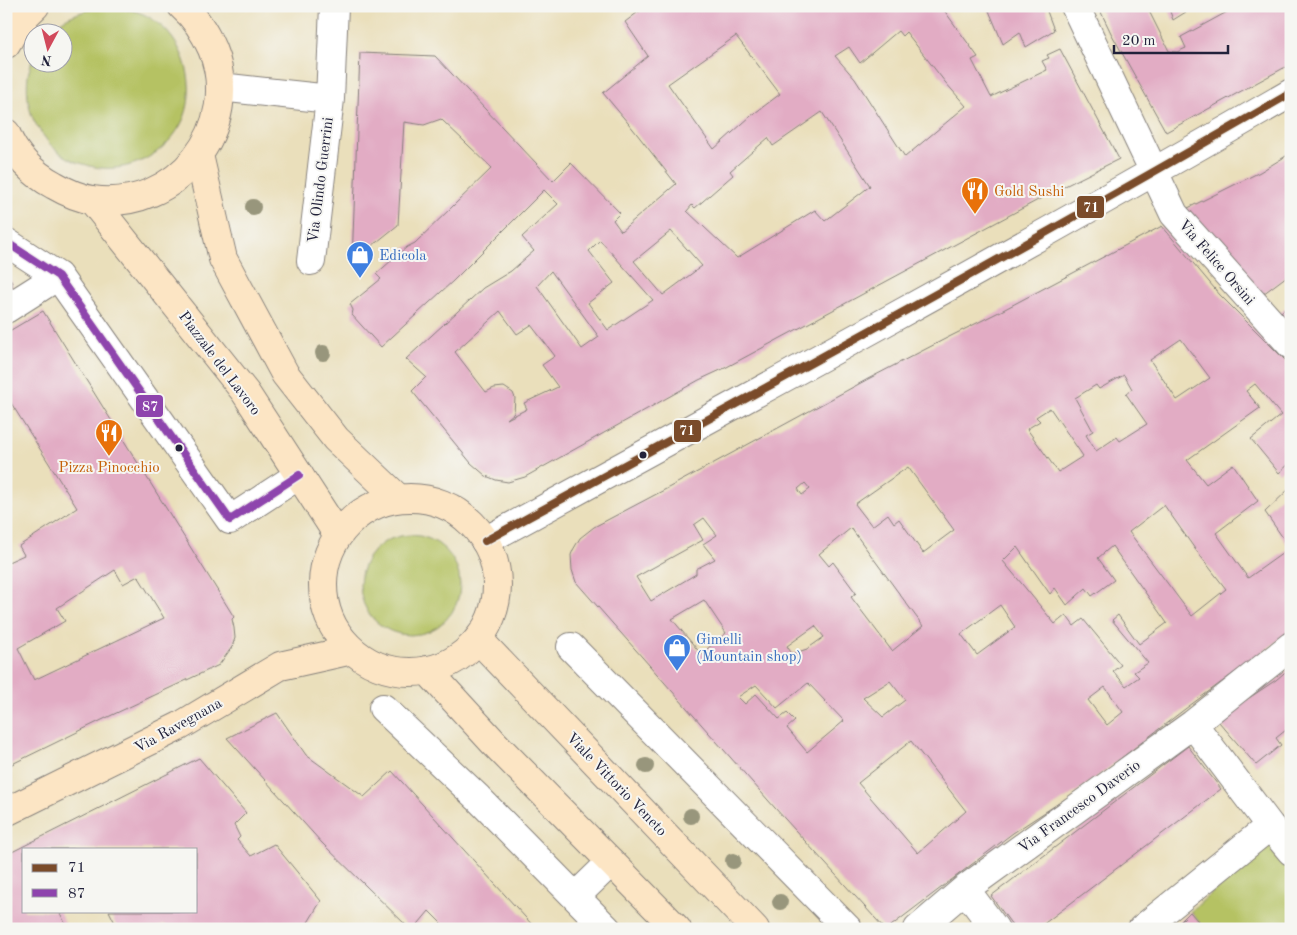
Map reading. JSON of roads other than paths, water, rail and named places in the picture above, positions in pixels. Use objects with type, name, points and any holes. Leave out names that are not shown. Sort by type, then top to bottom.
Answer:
[{"type":"main road","points":[[7,136],[23,161],[43,179],[66,192],[92,200],[116,201],[140,196],[163,187],[183,172],[199,155],[211,134],[218,111],[220,87],[216,60],[206,35],[190,13],[182,6]]},
{"type":"main road","points":[[205,6],[206,35]]},
{"type":"main road","points":[[199,155],[223,259],[285,374],[336,439],[398,498]]},
{"type":"main road","name":"Piazzale del Lavoro","points":[[92,200],[245,392],[338,535]]},
{"type":"main road","points":[[398,498],[424,499],[448,507],[470,522],[485,542],[495,566],[497,592],[491,616],[478,639],[464,653],[446,663],[427,670],[406,672],[378,666],[352,650],[336,631],[326,608],[323,591],[322,583],[327,558],[338,535],[354,517],[375,505],[398,498]]},
{"type":"main road","name":"Viale Vittorio Veneto","points":[[478,639],[756,929]]},
{"type":"main road","name":"Via Ravegnana","points":[[6,812],[180,726],[280,666],[352,650]]},
{"type":"main road","points":[[427,670],[494,743],[677,929]]},
{"type":"street","name":"Via Olindo Guerrini","points":[[311,260],[330,99],[334,6]]},
{"type":"street","name":"Via Felice Orsini","points":[[1076,6],[1174,214],[1291,346]]},
{"type":"street","name":"Via Olindo Guerrini","points":[[220,87],[330,99]]},
{"type":"street","points":[[485,542],[1155,172],[1291,93]]},
{"type":"street","points":[[6,242],[58,276],[230,520],[299,475]]},
{"type":"street","points":[[6,309],[58,276]]},
{"type":"street","name":"Via Francesco Daverio","points":[[918,929],[965,889],[1193,724],[1291,646]]},
{"type":"street","points":[[571,647],[848,929]]},
{"type":"street","points":[[383,708],[478,798],[607,929]]},
{"type":"street","points":[[1193,724],[1291,851]]},
{"type":"street","points":[[1142,929],[1270,826]]},
{"type":"street","points":[[576,896],[611,862]]},
{"type":"street","points":[[965,889],[995,929]]},
{"type":"place","name":"Gold Sushi","points":[[975,215]]},
{"type":"place","name":"Edicola","points":[[360,279]]},
{"type":"place","name":"Pizza Pinocchio","points":[[109,457]]},
{"type":"place","name":"Gimelli (Mountain shop)","points":[[677,672]]}]
